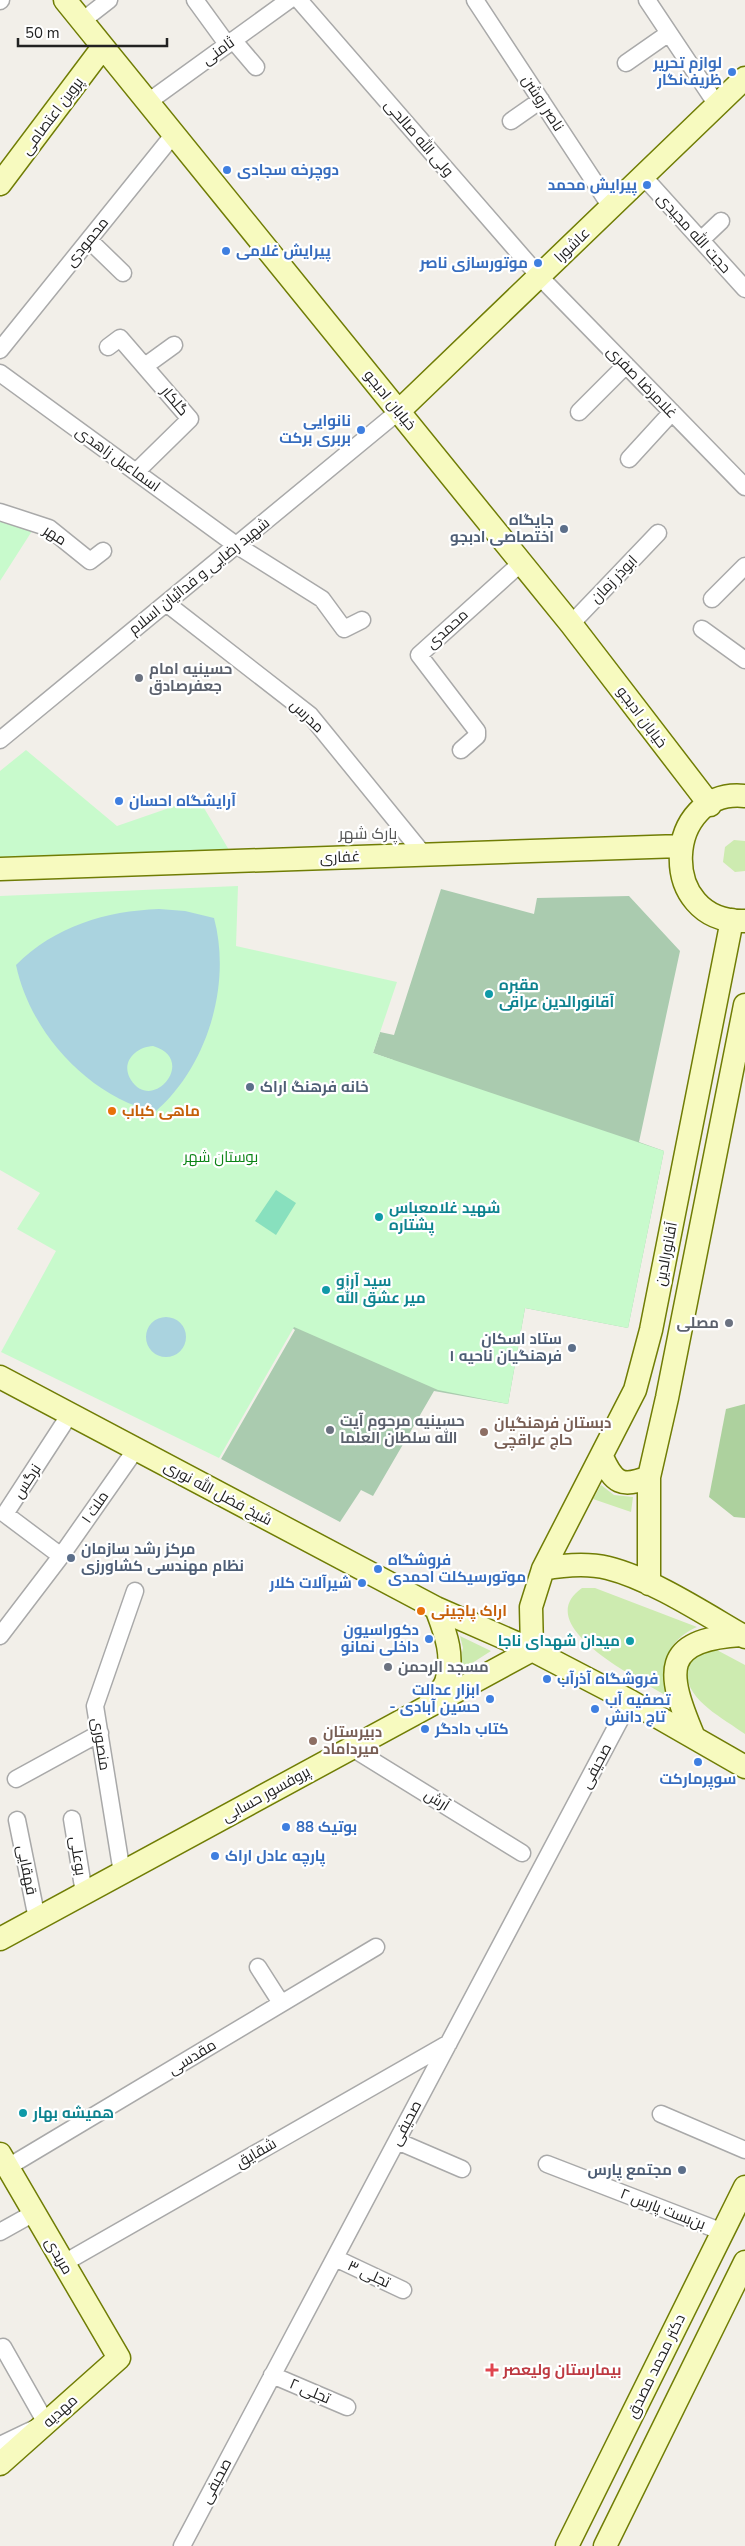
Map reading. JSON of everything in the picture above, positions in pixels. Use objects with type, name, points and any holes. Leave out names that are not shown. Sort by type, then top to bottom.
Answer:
[{"type":"street","name":"خیابان ادبجو","points":[[65,0],[571,624],[710,805]]},
{"type":"street","points":[[82,21],[109,0]]},
{"type":"street","name":"ثامنی","points":[[148,102],[289,0]]},
{"type":"street","name":"ولی الله صالحی","points":[[299,0],[539,276]]},
{"type":"street","name":"ناصر روشن","points":[[475,0],[611,207]]},
{"type":"street","points":[[647,0],[717,105]]},
{"type":"street","points":[[201,2],[230,42],[256,67]]},
{"type":"street","points":[[626,63],[669,32]]},
{"type":"street","name":"پروین اعتصامی","points":[[0,184],[103,47]]},
{"type":"street","name":"عاشورا","points":[[399,411],[745,78]]},
{"type":"street","points":[[512,121],[541,100]]},
{"type":"street","name":"محمودی","points":[[0,350],[174,134]]},
{"type":"street","name":"حجت الله مجیدی","points":[[643,176],[745,289]]},
{"type":"street","points":[[701,240],[721,221]]},
{"type":"street","points":[[88,240],[123,274]]},
{"type":"street","name":"غلامرضا صفری","points":[[539,276],[745,487]]},
{"type":"street","name":"گلکار","points":[[108,347],[120,338],[190,419],[136,472]]},
{"type":"street","points":[[145,366],[174,345]]},
{"type":"street","points":[[579,412],[626,365]]},
{"type":"street","name":"اسماعیل زاهدی","points":[[0,373],[236,545],[322,599],[344,629],[362,620]]},
{"type":"street","name":"شهید رضایی و فدائیان اسلام","points":[[0,740],[399,411]]},
{"type":"street","points":[[629,459],[672,412]]},
{"type":"street","name":"مهر","points":[[0,512],[49,528],[90,561],[103,551]]},
{"type":"street","name":"ابوذر زمان","points":[[571,624],[658,533]]},
{"type":"street","name":"محمدی","points":[[461,750],[477,736],[477,731],[419,655],[521,563]]},
{"type":"street","points":[[712,599],[745,566]]},
{"type":"street","name":"مدرس","points":[[166,603],[310,715],[424,855]]},
{"type":"street","points":[[702,629],[745,660]]},
{"type":"street","points":[[738,920],[716,915],[702,906],[690,894],[683,879],[680,863],[680,846],[686,830],[696,816],[710,805],[725,798],[745,796]]},
{"type":"street","name":"غفاری","points":[[0,869],[680,846]]},
{"type":"street","name":"آقانورالدین","points":[[532,1650],[531,1607],[543,1569],[635,1390],[651,1330],[738,920]]},
{"type":"street","name":"آقانورالدین","points":[[649,1584],[649,1476],[667,1398],[745,1005]]},
{"type":"street","name":"شیخ فضل الله نوری","points":[[0,1377],[436,1608],[532,1650],[630,1701],[693,1735],[745,1767]]},
{"type":"street","name":"نرگس","points":[[61,1556],[6,1514],[70,1414]]},
{"type":"street","name":"ملت ۱","points":[[0,1636],[61,1556],[136,1449]]},
{"type":"street","points":[[602,1457],[610,1473],[617,1481],[628,1483],[649,1476]]},
{"type":"street","points":[[543,1569],[563,1565],[606,1567],[649,1584],[743,1636]]},
{"type":"street","name":"منصوری","points":[[122,1873],[95,1706],[135,1591]]},
{"type":"street","points":[[428,1707],[446,1682],[450,1660],[448,1640],[436,1608]]},
{"type":"street","points":[[693,1735],[677,1697],[674,1678],[677,1663],[687,1648],[704,1640],[743,1636]]},
{"type":"street","name":"پروفسور حسابی","points":[[0,1939],[532,1650]]},
{"type":"street","name":"صحیفی","points":[[182,2546],[630,1701]]},
{"type":"street","points":[[16,1779],[100,1733]]},
{"type":"street","name":"آرش","points":[[352,1748],[522,1853]]},
{"type":"street","name":"بوعلی","points":[[72,1819],[84,1893]]},
{"type":"street","name":"قهقایی","points":[[17,1820],[37,1919]]},
{"type":"street","name":"مقدسی","points":[[4,2160],[376,1947]]},
{"type":"street","points":[[258,1967],[281,2003]]},
{"type":"street","name":"شقایق","points":[[64,2263],[449,2043]]},
{"type":"street","points":[[661,2114],[745,2150]]},
{"type":"street","points":[[397,2140],[462,2169]]},
{"type":"street","name":"مریدی","points":[[4,2160],[119,2358]]},
{"type":"street","name":"بن‌بست پارس ۲","points":[[547,2164],[723,2232]]},
{"type":"street","name":"دکتر محمد مصدق","points":[[568,2546],[745,2187]]},
{"type":"street","points":[[0,2232],[34,2213]]},
{"type":"street","name":"تجلی ۳","points":[[335,2258],[403,2290]]},
{"type":"street","points":[[605,2546],[745,2262]]},
{"type":"street","points":[[0,2445],[46,2424],[3,2347]]},
{"type":"street","name":"مهدیه","points":[[0,2464],[119,2358]]},
{"type":"street","name":"تجلی ۲","points":[[272,2375],[347,2407]]},
{"type":"green space","points":[[0,520],[32,531],[0,581]]},
{"type":"green space","points":[[26,750],[117,826],[198,798],[229,850],[0,857],[0,771]]},
{"type":"green space","points":[[734,840],[745,841],[745,871],[735,872],[723,862],[725,847]]},
{"type":"green space","name":"بوستان شهر","points":[[238,886],[236,946],[397,982],[373,1053],[664,1151],[628,1328],[525,1308],[508,1404],[438,1390],[294,1327],[219,1458],[1,1352],[56,1251],[17,1229],[40,1193],[0,1170],[0,896]]},
{"type":"green space","points":[[441,889],[534,914],[537,898],[629,896],[680,951],[639,1142],[664,1151],[628,1328],[525,1308],[508,1404],[434,1391],[373,1496],[361,1490],[340,1522],[221,1459],[295,1330],[240,1286],[393,1060],[373,1053],[380,1032],[394,1035]]},
{"type":"green space","points":[[276,1190],[296,1203],[276,1235],[255,1221]]},
{"type":"green space","points":[[745,1404],[745,1518],[734,1517],[709,1497],[726,1409]]},
{"type":"green space","points":[[601,1485],[614,1495],[633,1497],[631,1512],[593,1499]]},
{"type":"green space","name":"میدان شهدای ناجا","points":[[582,1588],[595,1588],[697,1627],[678,1639],[667,1656],[665,1676],[670,1698],[616,1665],[595,1650],[579,1635],[569,1619],[569,1603]]},
{"type":"green space","points":[[460,1636],[491,1651],[458,1672],[463,1648]]},
{"type":"green space","points":[[715,1649],[745,1665],[745,1734],[700,1701],[692,1691],[688,1680],[688,1668],[694,1654]]},
{"type":"water","points":[[139,910],[185,911],[214,918],[219,944],[220,970],[217,997],[211,1023],[201,1049],[189,1072],[155,1112],[130,1104],[107,1092],[85,1076],[66,1058],[48,1037],[34,1014],[23,990],[16,965],[31,951],[64,931],[101,917]],"holes":[[[153,1046],[166,1053],[172,1062],[172,1071],[167,1081],[159,1088],[150,1091],[140,1089],[128,1074],[128,1062],[131,1057],[140,1049]]]},
{"type":"water","points":[[170,1317],[177,1320],[183,1326],[186,1337],[185,1345],[177,1354],[170,1357],[162,1357],[155,1354],[147,1345],[146,1333],[149,1326],[158,1318]]},
{"type":"place","name":"لوازم تحریر ظریف‌نگار","points":[[732,72]]},
{"type":"place","name":"دوچرخه سجادی","points":[[227,170]]},
{"type":"place","name":"پیرایش محمد","points":[[647,185]]},
{"type":"place","name":"پیرایش غلامی","points":[[226,251]]},
{"type":"place","name":"موتورسازی ناصر","points":[[538,263]]},
{"type":"place","name":"نانوایی بربری برکت","points":[[361,430]]},
{"type":"place","name":"جایگاه اختصاصی ادبجو","points":[[564,529]]},
{"type":"place","name":"حسینیه امام جعفرصادق","points":[[139,678]]},
{"type":"place","name":"آرایشگاه احسان","points":[[119,801]]},
{"type":"place","name":"مقبره آقانورالدین عراقی","points":[[489,994]]},
{"type":"place","name":"خانه فرهنگ اراک","points":[[250,1087]]},
{"type":"place","name":"ماهی کباب","points":[[112,1111]]},
{"type":"place","name":"شهید غلامعباس پشتاره","points":[[379,1217]]},
{"type":"place","name":"سید آرزو میر عشق الله","points":[[326,1290]]},
{"type":"place","name":"مصلی","points":[[729,1323]]},
{"type":"place","name":"ستاد اسکان فرهنگیان ناحیه ۱","points":[[572,1348]]},
{"type":"place","name":"حسینیه مرحوم آیت الله سلطان العلما","points":[[330,1430]]},
{"type":"place","name":"دبستان فرهنگیان حاج عراقچی","points":[[484,1432]]},
{"type":"place","name":"مرکز رشد سازمان نظام مهندسی کشاورزی","points":[[71,1558]]},
{"type":"place","name":"فروشگاه موتورسیکلت احمدی","points":[[378,1569]]},
{"type":"place","name":"شیرآلات کلار","points":[[362,1583]]},
{"type":"place","name":"اراک پاچینی","points":[[421,1611]]},
{"type":"place","name":"دکوراسیون داخلی نمانو","points":[[429,1639]]},
{"type":"place","name":"میدان شهدای ناجا","points":[[630,1641]]},
{"type":"place","name":"مسجد الرحمن","points":[[388,1667]]},
{"type":"place","name":"فروشگاه آذرآب","points":[[547,1679]]},
{"type":"place","name":"ابزار عدالت - حسین آبادی","points":[[490,1699]]},
{"type":"place","name":"تصفیه آب تاج دانش","points":[[595,1709]]},
{"type":"place","name":"کتاب دادگر","points":[[425,1729]]},
{"type":"place","name":"دبیرستان میرداماد","points":[[313,1741]]},
{"type":"place","name":"سوپرمارکت","points":[[698,1762]]},
{"type":"place","name":"بوتیک 88","points":[[286,1827]]},
{"type":"place","name":"پارچه عادل اراک","points":[[215,1856]]},
{"type":"place","name":"همیشه بهار","points":[[23,2113]]},
{"type":"place","name":"مجتمع پارس","points":[[682,2170]]},
{"type":"place","name":"بیمارستان ولیعصر","points":[[492,2370]]},
{"type":"district","name":"پارک شهر","points":[[368,834]]}]
